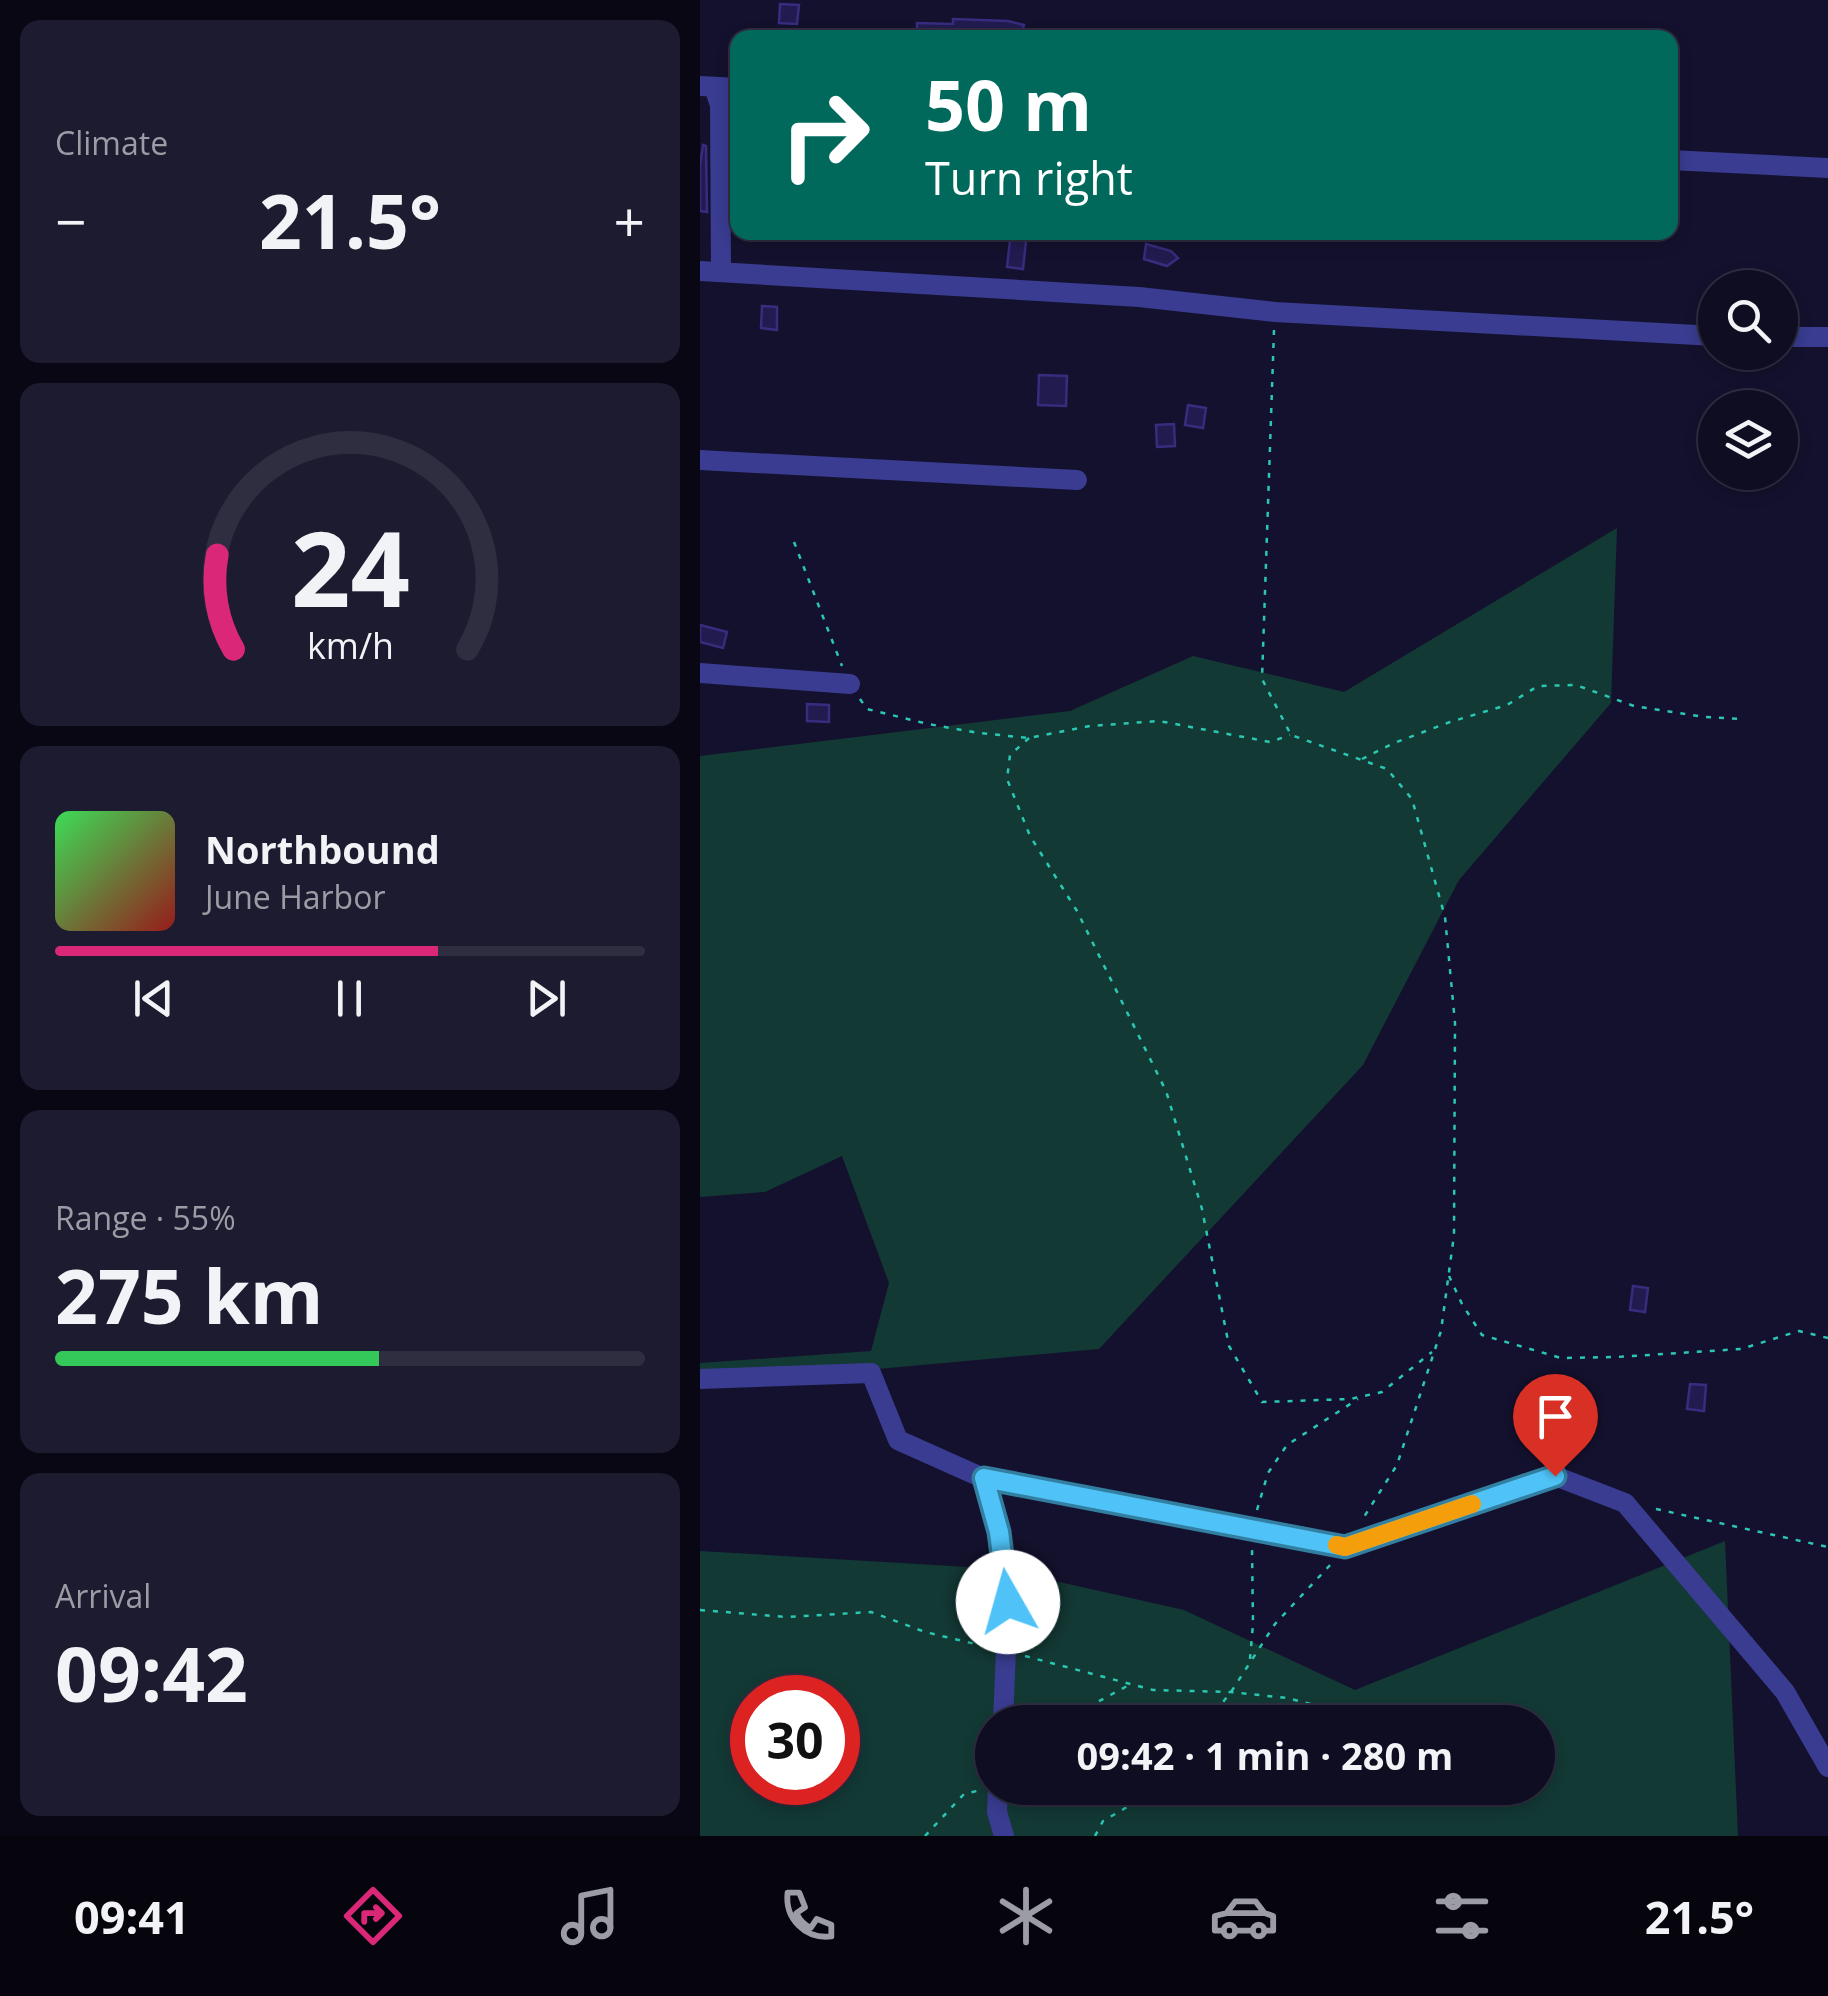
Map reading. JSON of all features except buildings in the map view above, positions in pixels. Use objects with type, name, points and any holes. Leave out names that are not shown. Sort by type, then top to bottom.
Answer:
[{"type":"street","points":[[707,86],[720,106],[710,271],[1139,297],[1275,312],[1698,335]]},
{"type":"street","points":[[1678,160],[1828,168]]},
{"type":"street","points":[[1798,337],[1828,338]]},
{"type":"street","points":[[700,460],[1078,480]]},
{"type":"street","points":[[700,673],[850,684]]},
{"type":"street","points":[[700,1379],[871,1373],[898,1440],[984,1478],[1345,1547],[1555,1476],[1625,1503],[1785,1692],[1828,1767]]},
{"type":"street","points":[[984,1478],[999,1532],[1008,1602],[1004,1705]]},
{"type":"street","points":[[994,1805],[1004,1836]]},
{"type":"path","points":[[1275,312],[1262,679],[1291,735]]},
{"type":"path","points":[[794,542],[850,684],[867,709],[928,724],[1029,738],[1090,726],[1159,721],[1270,742],[1291,735],[1387,769],[1412,799],[1445,917],[1455,1024],[1454,1234],[1441,1330],[1396,1465],[1345,1547],[1275,1624],[1221,1705]]},
{"type":"path","points":[[1361,760],[1394,742],[1507,705],[1538,686],[1576,684],[1634,706],[1744,720]]},
{"type":"path","points":[[1029,738],[1010,755],[1007,779],[1030,836],[1078,911],[1166,1091],[1202,1210],[1229,1346],[1262,1402],[1350,1399],[1382,1392],[1435,1350]]},
{"type":"path","points":[[1449,1275],[1482,1334],[1560,1358],[1740,1348],[1799,1331],[1828,1338]]},
{"type":"path","points":[[1250,1662],[1252,1530],[1268,1473],[1286,1446],[1364,1396]]},
{"type":"path","points":[[1625,1503],[1828,1547]]},
{"type":"path","points":[[700,1610],[786,1618],[871,1612],[925,1632],[1153,1690],[1231,1692],[1314,1705]]},
{"type":"path","points":[[1092,1705],[1130,1684]]},
{"type":"path","points":[[925,1836],[964,1794],[975,1792]]},
{"type":"path","points":[[1095,1836],[1104,1821],[1131,1805]]},
{"type":"green space","points":[[1617,528],[1611,703],[1459,880],[1363,1065],[1099,1349],[700,1385],[700,1363],[871,1351],[889,1283],[842,1156],[765,1192],[700,1197],[700,756],[1070,711],[1193,656],[1344,692]]},
{"type":"green space","points":[[1725,1541],[1738,1836],[700,1836],[700,1551],[1002,1569],[1184,1610],[1355,1690]]},
{"type":"slow traffic","points":[[1337,1545],[1345,1547],[1472,1504]]},
{"type":"route","points":[[1008,1602],[999,1532],[984,1478],[1345,1547],[1555,1476]]}]
